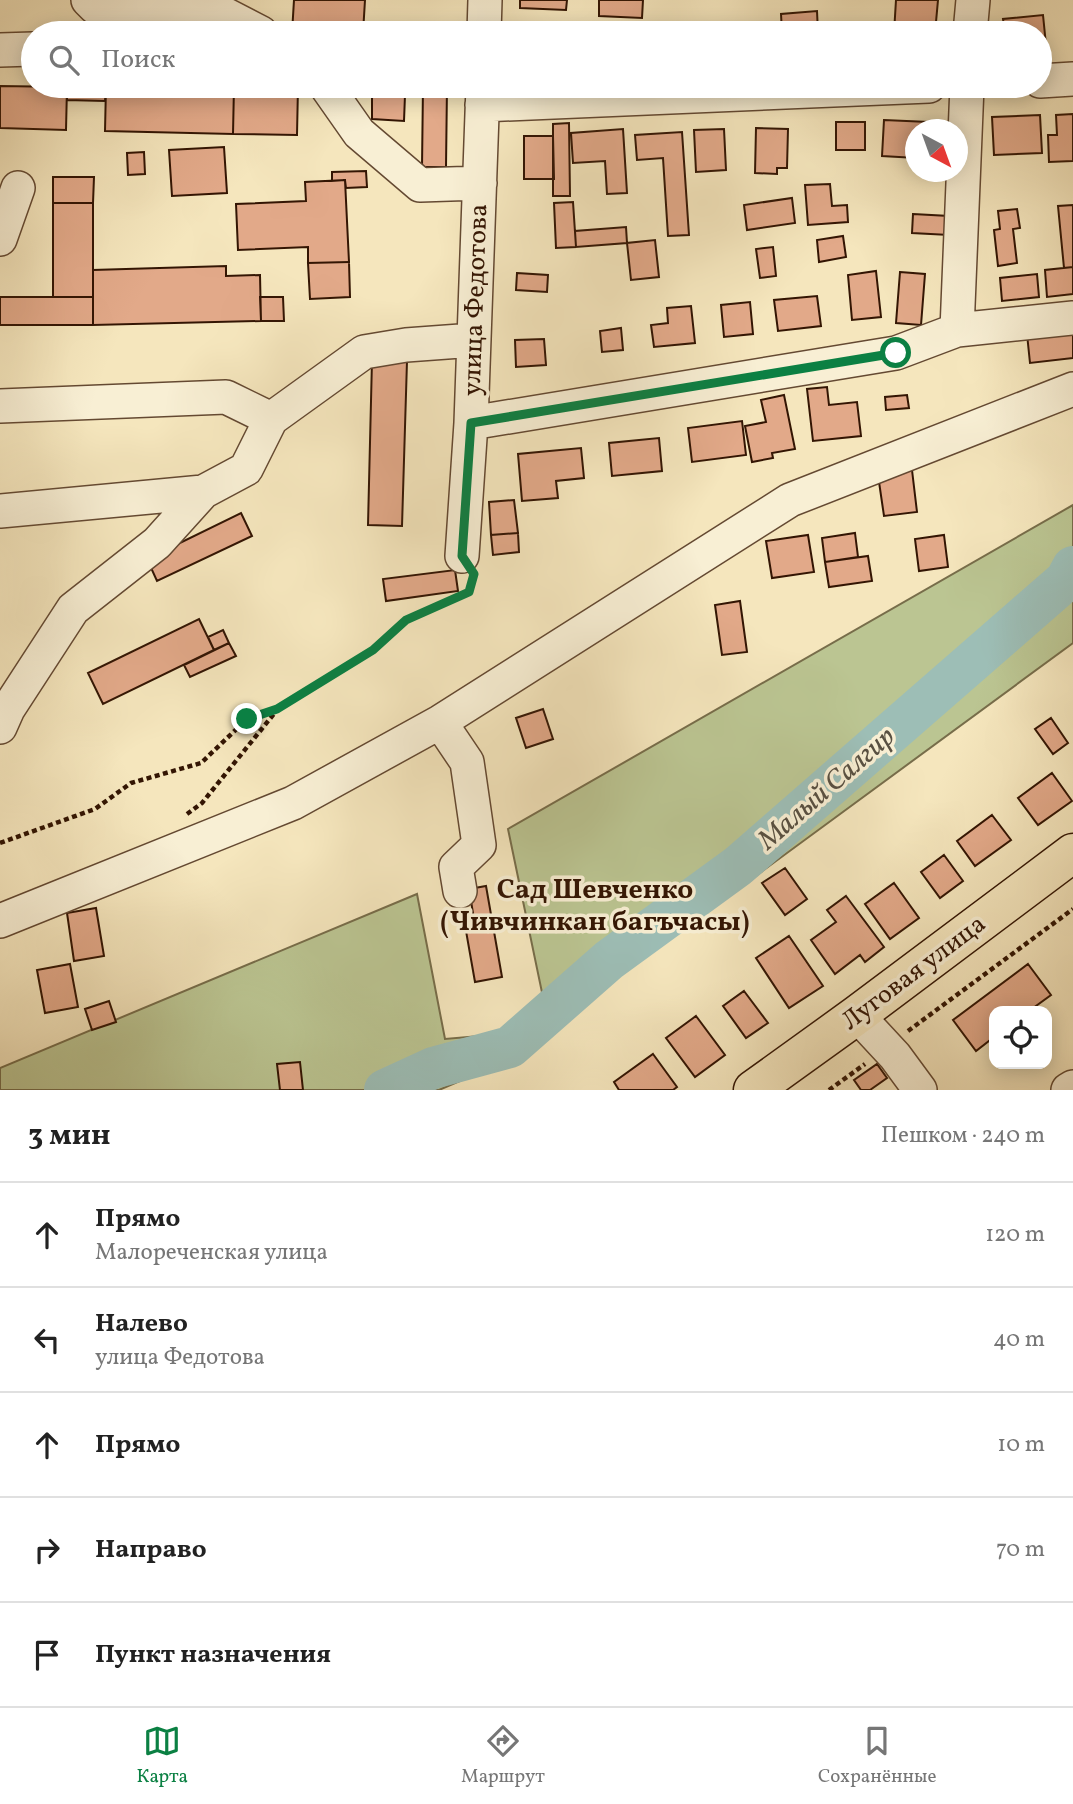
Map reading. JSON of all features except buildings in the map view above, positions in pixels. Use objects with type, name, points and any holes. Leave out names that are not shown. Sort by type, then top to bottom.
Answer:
[{"type":"main road","name":"Луговая улица","points":[[753,1090],[858,1015],[1073,853]]},
{"type":"street","points":[[484,21],[485,0]]},
{"type":"street","points":[[971,21],[973,0]]},
{"type":"street","points":[[92,14],[211,3],[241,21]]},
{"type":"street","points":[[0,50],[21,49]]},
{"type":"street","points":[[1052,80],[1073,79]]},
{"type":"street","points":[[334,98],[359,133],[420,185],[480,183]]},
{"type":"street","name":"улица Федотова","points":[[462,556],[471,423],[482,98]]},
{"type":"street","points":[[957,330],[967,98]]},
{"type":"street","points":[[0,239],[18,188]]},
{"type":"street","points":[[471,423],[896,353],[957,330],[1073,318]]},
{"type":"street","points":[[0,727],[8,709],[73,609],[157,542],[203,492],[246,468],[271,419],[364,352],[406,345],[474,340]]},
{"type":"street","points":[[0,921],[293,803],[440,722],[790,500],[1073,389]]},
{"type":"street","points":[[0,406],[226,397],[271,419]]},
{"type":"street","points":[[0,511],[203,492]]},
{"type":"street","points":[[440,722],[467,762],[479,845],[456,867],[460,891]]},
{"type":"street","points":[[858,1015],[920,1090]]},
{"type":"street","points":[[1068,1090],[1073,1087]]},
{"type":"path","points":[[0,843],[96,809],[131,783],[201,763],[247,719],[277,709],[373,650],[406,620],[469,592],[474,574],[462,556]]},
{"type":"path","points":[[181,818],[202,803],[277,709]]},
{"type":"path","points":[[829,1090],[1073,909]]},
{"type":"green space","points":[[1073,505],[1073,643],[509,1060],[439,1090],[0,1090],[0,1068],[417,894],[445,1039],[503,1034],[544,1002],[508,829]]},
{"type":"waterway","name":"Малый Салгир","points":[[385,1090],[433,1068],[510,1047],[609,960],[738,866],[1066,580],[1073,567]]},
{"type":"district","name":"Сад Шевченко (Чивчинкан багъчасы)","points":[[595,906]]},
{"type":"route","points":[[247,719],[277,709],[373,650],[406,620],[469,592],[474,574],[462,556],[471,423],[896,353]]}]
